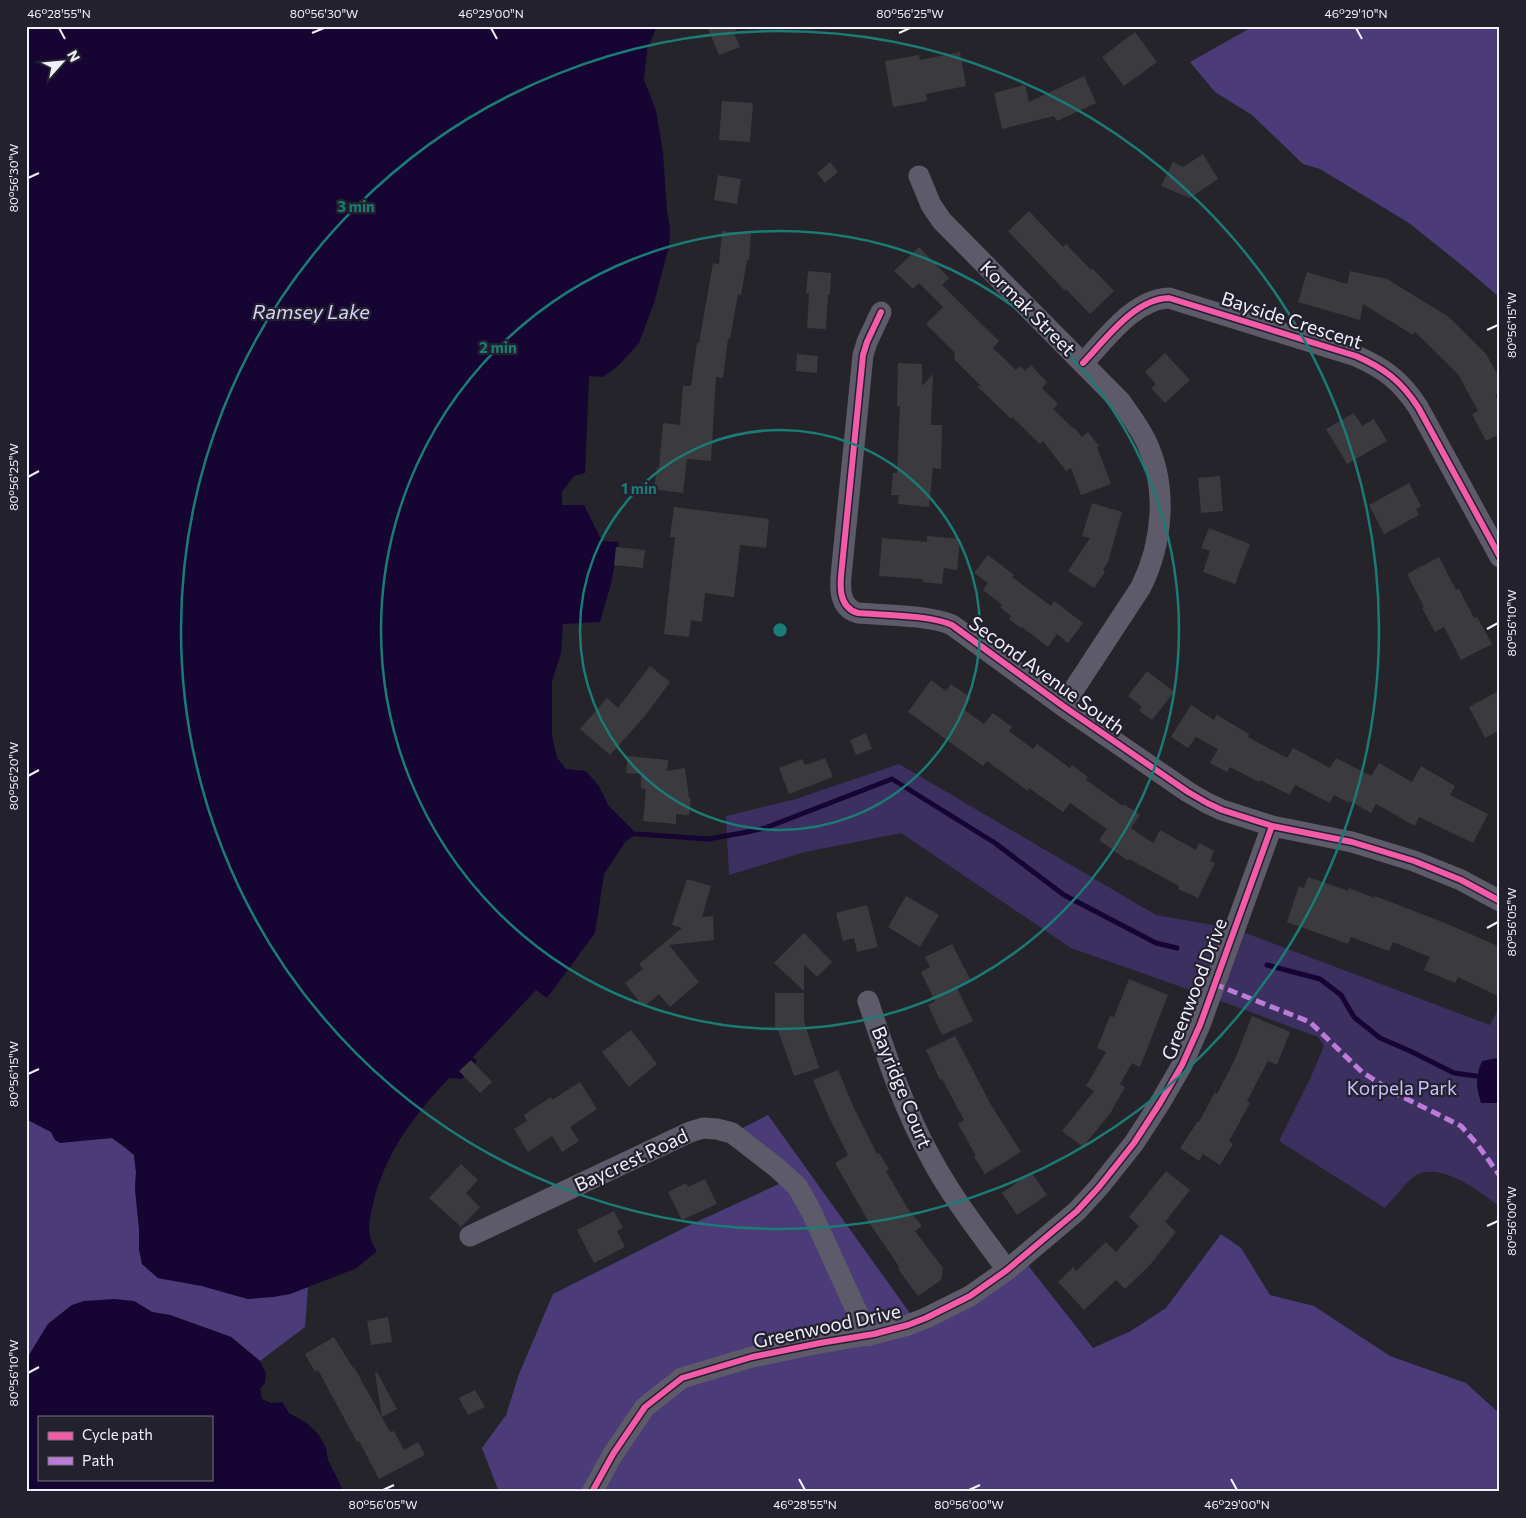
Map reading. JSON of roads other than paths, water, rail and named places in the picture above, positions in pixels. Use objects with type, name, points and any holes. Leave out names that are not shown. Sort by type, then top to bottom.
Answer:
[{"type":"street","name":"Kormak Street","points":[[920,176],[931,205],[942,221],[1122,402],[1135,421],[1154,462],[1158,485],[1159,530],[1156,552],[1142,587],[1063,706]]},
{"type":"street","name":"Bayside Crescent","points":[[1082,363],[1138,309],[1152,300],[1169,298],[1356,356],[1376,364],[1406,390],[1418,407],[1500,558]]},
{"type":"street","name":"Second Avenue South","points":[[881,312],[863,355],[840,586],[841,596],[851,611],[931,619],[952,625],[1063,706],[1207,803],[1230,813],[1272,826],[1352,842],[1414,861],[1461,880],[1500,901]]},
{"type":"street","name":"Greenwood Drive","points":[[592,1492],[613,1454],[645,1407],[682,1378],[752,1357],[820,1343],[868,1336],[908,1325],[933,1315],[970,1296],[1007,1270],[1077,1211],[1134,1143],[1182,1065],[1200,1025],[1272,826]]},
{"type":"street","name":"Bayridge Court","points":[[868,1001],[907,1110],[932,1161],[1007,1270]]},
{"type":"street","name":"Baycrest Road","points":[[470,1236],[690,1132],[703,1128],[717,1129],[732,1133],[797,1186],[811,1211],[868,1336]]},
{"type":"water","name":"Ramsey Lake","points":[[26,26],[657,26],[647,50],[644,80],[656,110],[663,153],[670,228],[669,246],[654,303],[639,343],[619,365],[603,377],[589,376],[585,473],[574,476],[562,492],[562,505],[584,505],[602,541],[619,542],[611,584],[600,622],[563,624],[561,653],[552,681],[552,736],[557,758],[566,769],[586,771],[599,786],[608,805],[637,834],[626,841],[604,874],[595,933],[547,998],[536,990],[473,1057],[477,1061],[462,1079],[449,1078],[402,1136],[385,1167],[372,1210],[370,1234],[377,1251],[357,1268],[290,1294],[248,1299],[202,1286],[158,1278],[142,1264],[139,1249],[134,1155],[112,1138],[60,1143],[55,1140],[51,1132],[26,1119]]},
{"type":"water","points":[[1500,1054],[1500,1103],[1481,1103],[1477,1082],[1482,1061],[1497,1058]]},
{"type":"water","points":[[114,1299],[134,1301],[152,1312],[170,1315],[231,1337],[260,1361],[266,1373],[265,1383],[260,1389],[262,1399],[271,1403],[282,1402],[289,1413],[307,1423],[319,1435],[326,1448],[328,1460],[344,1492],[26,1492],[26,1360],[48,1324],[72,1305],[84,1301]]},
{"type":"waterway","points":[[637,834],[708,839],[742,833],[765,828],[892,779],[995,843],[1064,895],[1156,943],[1177,948]]},
{"type":"waterway","points":[[1267,965],[1320,979],[1341,995],[1354,1017],[1380,1038],[1454,1073],[1476,1076]]},
{"type":"park label","name":"Korpela Park","points":[[1402,1088]]}]
